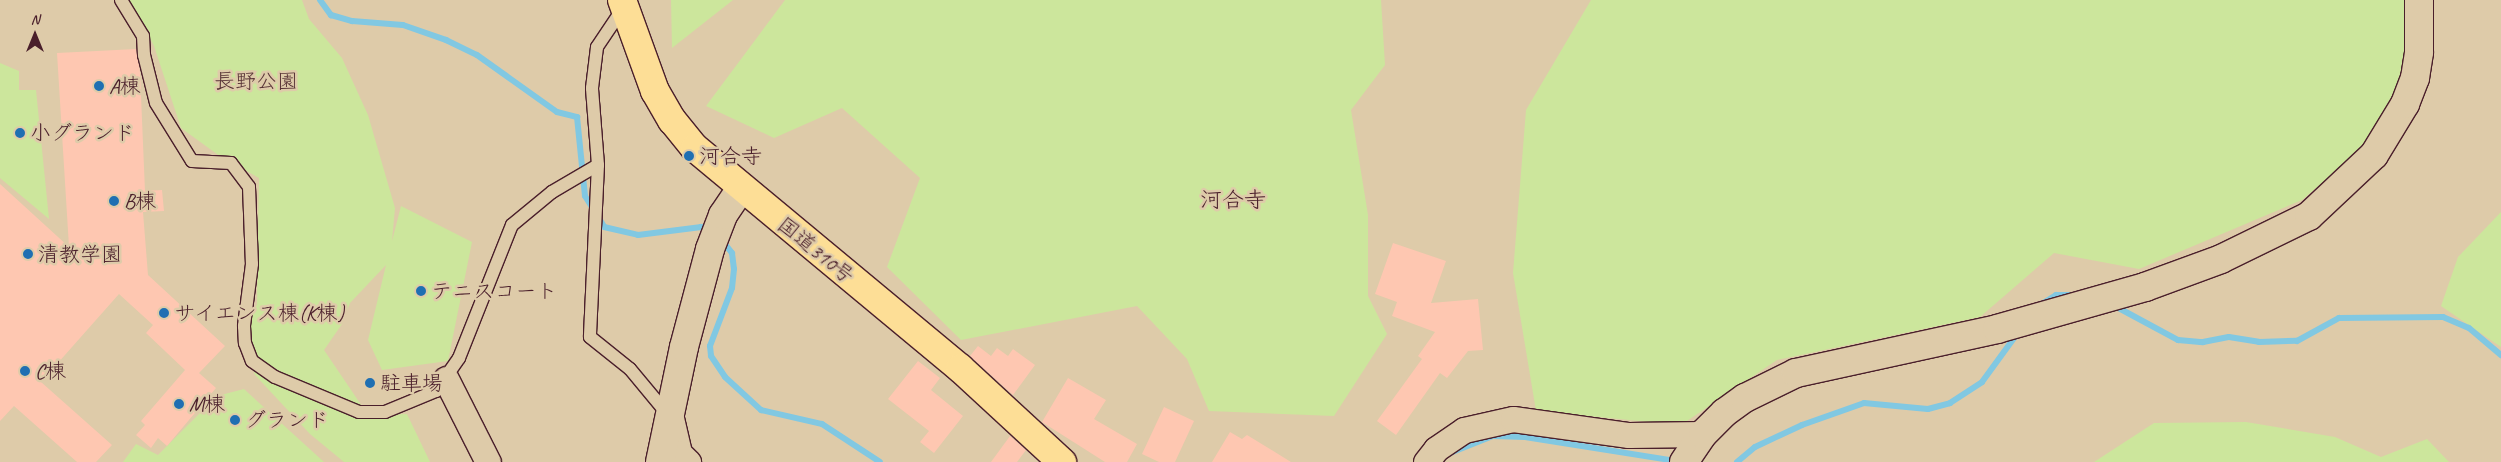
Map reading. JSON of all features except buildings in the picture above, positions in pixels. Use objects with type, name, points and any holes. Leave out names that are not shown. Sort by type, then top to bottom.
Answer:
[{"type":"highway","name":"国道310号","points":[[624,3],[655,91],[672,120],[695,148],[740,188],[960,368],[1062,462]]},
{"type":"street","points":[[1426,462],[1436,449],[1464,430],[1513,420],[1694,447],[1744,398],[1796,373],[1997,329],[2145,287],[2221,259],[2280,232],[2309,216],[2358,173],[2390,133],[2414,78],[2421,28],[2419,0]]},
{"type":"street","points":[[660,462],[671,418],[684,347],[710,249],[723,215],[740,188]]},
{"type":"street","points":[[446,379],[488,462]]},
{"type":"street","points":[[671,418],[678,453],[688,462]]},
{"type":"lane","points":[[121,0],[142,36],[144,55],[156,103],[192,161],[231,163],[249,187],[252,264],[244,326],[245,343],[252,361],[275,377],[359,412],[385,412],[436,391],[459,358],[512,225],[552,192],[596,165]]},
{"type":"lane","points":[[624,3],[597,47],[592,88],[597,202],[590,338],[630,369],[671,418]]},
{"type":"green space","name":"長野公園","points":[[129,0],[302,0],[309,19],[342,58],[368,115],[395,208],[392,241],[401,206],[472,242],[448,361],[382,370],[368,340],[386,265],[350,303],[342,324],[324,350],[368,415],[407,414],[430,462],[344,462],[310,434],[255,375],[243,339],[257,304],[259,178],[221,157],[181,128],[154,46]]},
{"type":"green space","points":[[671,0],[733,0],[672,48]]},
{"type":"green space","points":[[785,0],[1381,0],[1385,65],[1351,110],[1368,215],[1368,296],[1387,334],[1334,416],[1209,411],[1187,359],[1137,306],[961,340],[887,267],[920,178],[842,108],[774,138],[706,106]]},
{"type":"green space","points":[[1591,0],[2408,0],[2406,68],[2380,133],[2302,200],[2139,269],[2054,253],[1980,317],[1777,360],[1681,425],[1536,411],[1513,273],[1526,110]]},
{"type":"green space","name":"小グランド","points":[[0,63],[19,71],[19,90],[36,90],[49,219],[0,178]]},
{"type":"green space","points":[[2501,212],[2501,347],[2441,306],[2458,257]]},
{"type":"green space","name":"グランド","points":[[244,389],[324,462],[123,462],[136,444],[158,455],[217,396]]},
{"type":"green space","points":[[2246,422],[2335,437],[2381,457],[2427,439],[2449,462],[2094,462],[2154,423]]},
{"type":"waterway","points":[[320,0],[331,15],[352,21],[403,25],[446,40],[477,55],[557,112],[577,117],[585,196],[604,227],[638,235],[701,227],[711,232]]},
{"type":"waterway","points":[[721,239],[732,253],[734,269],[732,288],[710,346],[711,356],[725,377],[761,410],[822,424],[880,462]]},
{"type":"waterway","points":[[2040,305],[2056,295],[2073,295]]},
{"type":"waterway","points":[[2113,305],[2178,340],[2203,342],[2229,337],[2259,342],[2297,341],[2339,318],[2443,317],[2469,328],[2501,355]]},
{"type":"waterway","points":[[1737,462],[1755,447],[1802,425],[1864,403],[1928,409],[1950,403],[1982,382],[2017,334]]},
{"type":"waterway","points":[[1450,453],[1493,436],[1525,437],[1677,461]]},
{"type":"place","name":"A棟","points":[[99,86]]},
{"type":"place","name":"小グランド","points":[[20,133]]},
{"type":"place","name":"河合寺","points":[[689,156]]},
{"type":"place","name":"B棟","points":[[114,201]]},
{"type":"place","name":"清教学園","points":[[28,254]]},
{"type":"place","name":"テニスコート","points":[[421,291]]},
{"type":"place","name":"サイエンス棟(K棟)","points":[[164,313]]},
{"type":"place","name":"C棟","points":[[25,371]]},
{"type":"place","name":"駐車場","points":[[370,383]]},
{"type":"place","name":"M棟","points":[[179,404]]},
{"type":"place","name":"グランド","points":[[235,420]]},
{"type":"district","name":"河合寺","points":[[1233,201]]}]
